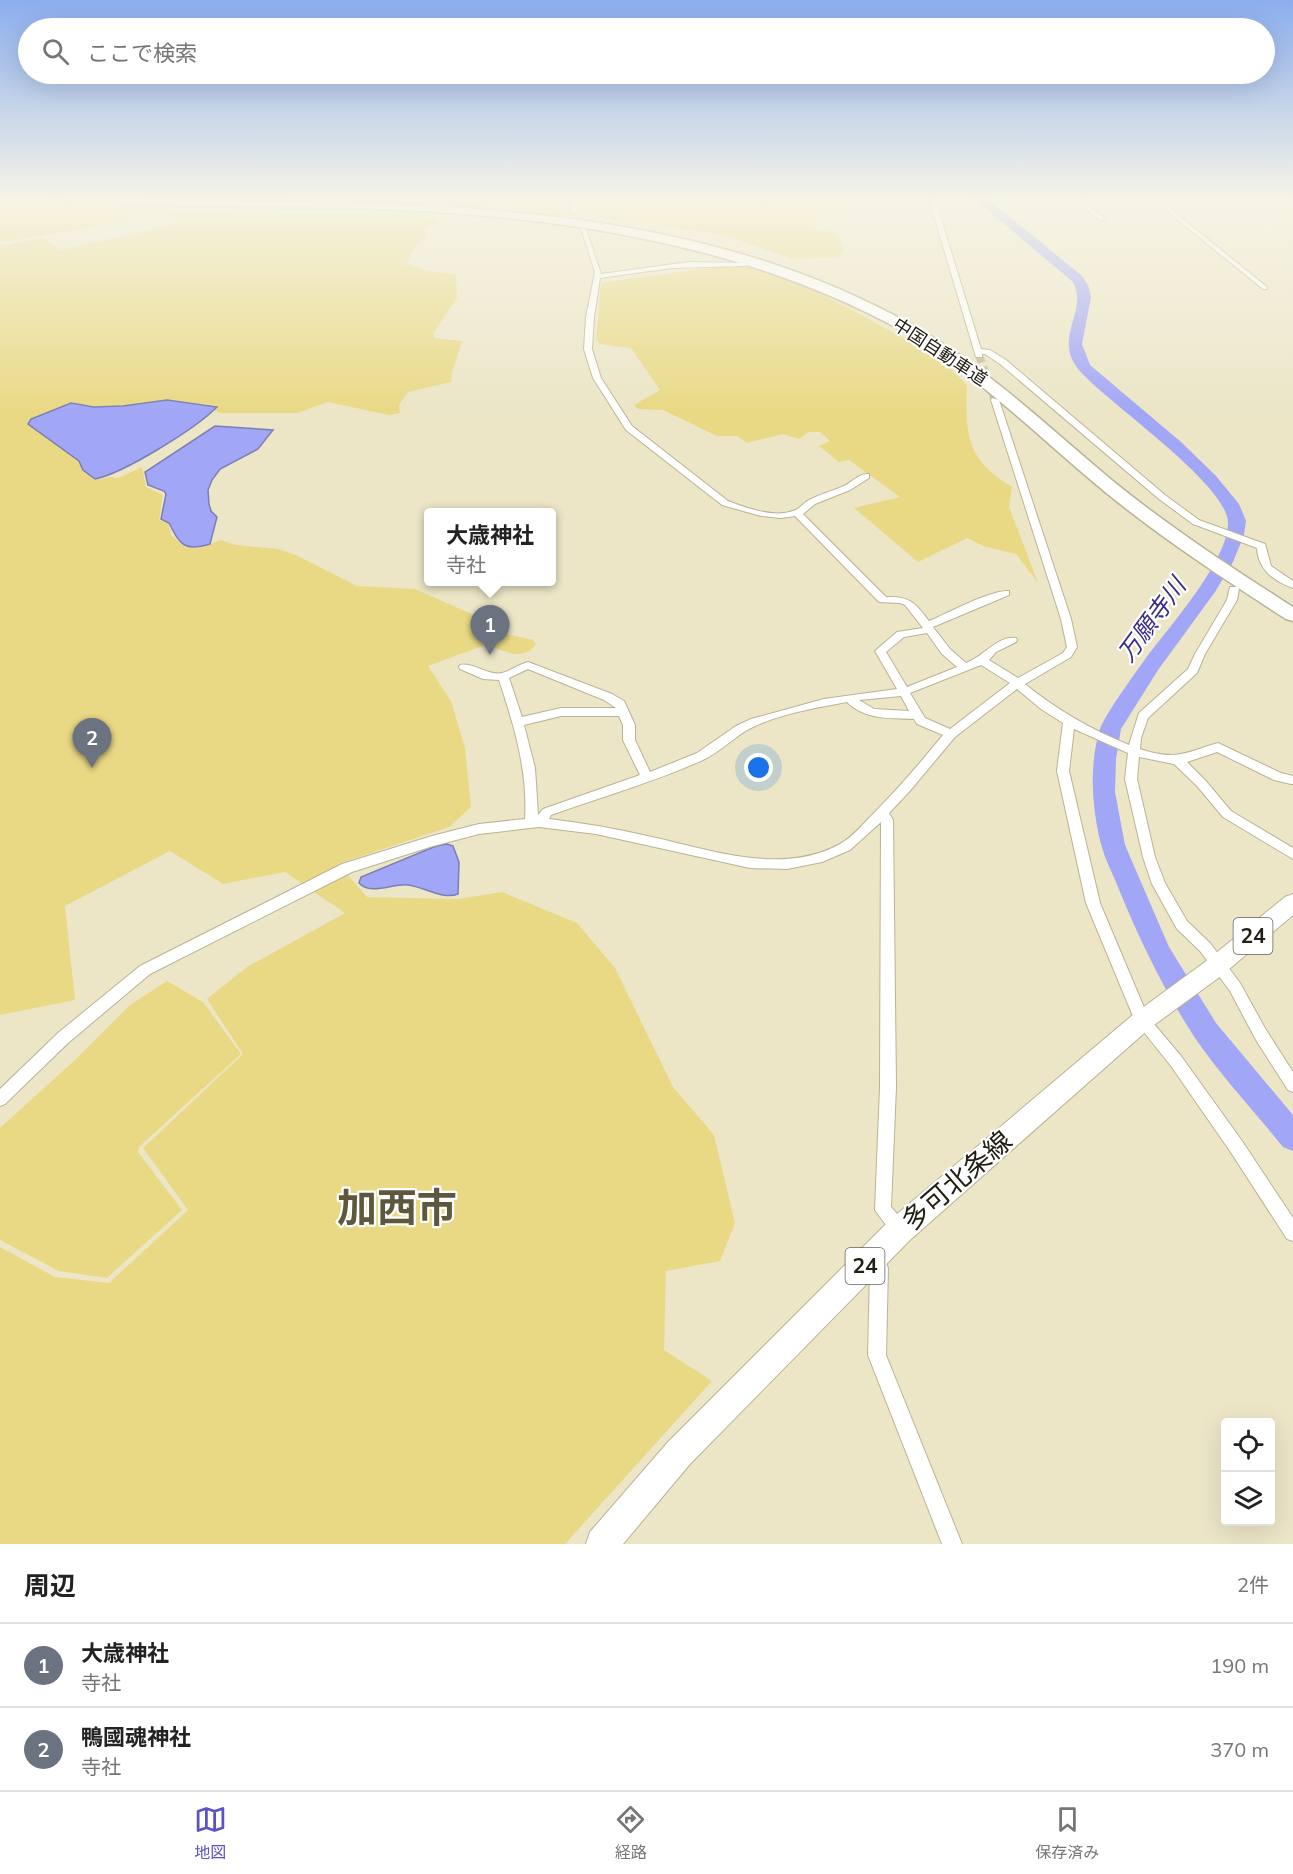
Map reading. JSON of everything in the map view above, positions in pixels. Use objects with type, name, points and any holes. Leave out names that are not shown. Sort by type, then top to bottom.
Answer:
[{"type":"highway","name":"中国自動車道","points":[[771,268],[862,305],[909,329],[951,355],[1006,397],[1114,491],[1194,536]]},
{"type":"highway","name":"中国自動車道","points":[[786,268],[877,304],[961,351],[1018,394],[1120,482],[1194,536],[1243,583],[1293,615]]},
{"type":"highway","name":"中国自動車道","points":[[1243,583],[1293,603]]},
{"type":"main road","name":"多可北条線","points":[[602,1544],[680,1453],[900,1230],[1147,1018],[1216,966],[1293,903]]},
{"type":"street","points":[[598,268],[590,317],[588,349],[597,378],[629,428],[725,503],[742,510],[755,512],[797,513],[809,504],[850,488],[866,476]]},
{"type":"street","points":[[597,278],[655,268]]},
{"type":"street","points":[[953,268],[979,353],[987,352],[1003,362],[1162,497],[1194,536],[1262,546],[1262,563],[1293,585]]},
{"type":"street","points":[[1240,268],[1265,288]]},
{"type":"street","points":[[0,1099],[63,1038],[145,970],[347,868],[432,841],[479,829],[535,822],[596,829],[750,863],[787,864],[822,857],[845,847],[905,789],[951,734],[1018,683],[1067,655],[1072,647],[1066,619],[994,400]]},
{"type":"street","points":[[797,513],[883,600],[902,600],[910,603],[955,662],[964,666]]},
{"type":"street","points":[[1243,583],[1200,654],[1193,671],[1143,716],[1130,749],[1131,779],[1149,857],[1159,884],[1182,925],[1235,987],[1261,1035],[1293,1085]]},
{"type":"street","points":[[919,718],[906,691],[895,679],[880,651],[901,634],[927,628],[968,609],[977,602],[1005,593]]},
{"type":"street","points":[[535,822],[547,812],[646,778],[718,747],[739,730],[756,722],[829,701],[906,691],[954,674],[964,666],[982,661],[992,650],[1012,640]]},
{"type":"street","points":[[982,661],[1018,683],[1046,707],[1074,724],[1130,749],[1178,760],[1218,747],[1278,777],[1291,780]]},
{"type":"street","points":[[464,667],[487,676],[503,677],[528,665],[620,704],[629,725],[629,740],[646,778]]},
{"type":"street","points":[[503,677],[519,722],[535,822]]},
{"type":"street","points":[[850,698],[857,706],[874,714],[919,718],[951,734]]},
{"type":"street","points":[[519,722],[561,712],[623,712]]},
{"type":"street","points":[[875,722],[919,718]]},
{"type":"street","points":[[1074,724],[1063,771],[1093,903],[1147,1018],[1293,1233]]},
{"type":"street","points":[[1178,760],[1227,814],[1293,854]]},
{"type":"street","points":[[882,812],[887,820],[888,1087],[884,1210],[900,1230]]},
{"type":"street","points":[[874,1257],[879,1268],[877,1355],[952,1544]]},
{"type":"shaded area","points":[[0,268],[418,268],[456,274],[457,298],[433,333],[435,338],[462,341],[451,382],[408,392],[399,405],[400,413],[389,415],[328,402],[297,413],[220,413],[214,410],[217,406],[167,400],[123,406],[71,403],[31,419],[28,424],[79,461],[83,470],[94,480],[118,478],[142,467],[146,487],[163,495],[159,520],[168,523],[171,535],[185,547],[199,548],[221,540],[236,545],[278,549],[296,555],[357,586],[415,589],[474,615],[510,635],[533,640],[536,644],[525,653],[514,654],[488,644],[428,666],[451,701],[465,748],[471,807],[449,827],[338,864],[367,897],[458,899],[502,892],[577,923],[615,968],[673,1087],[714,1135],[735,1223],[720,1261],[666,1271],[664,1350],[712,1381],[565,1544],[0,1544],[0,1247],[55,1277],[109,1283],[188,1210],[143,1148],[243,1054],[207,999],[247,967],[345,913],[285,872],[223,884],[170,851],[65,906],[75,1000],[0,1015]]},
{"type":"shaded area","points":[[707,268],[750,268],[817,292],[941,359],[967,385],[968,432],[977,456],[985,467],[1012,487],[1009,507],[1038,583],[1016,554],[983,546],[967,538],[918,562],[854,508],[900,497],[849,460],[839,462],[819,446],[830,441],[820,432],[808,432],[799,439],[783,434],[747,443],[737,436],[717,436],[663,410],[638,409],[634,405],[660,390],[631,348],[600,344],[596,339],[601,283]]},
{"type":"shaded area","points":[[167,981],[203,1002],[241,1054],[139,1147],[138,1152],[182,1210],[107,1278],[59,1271],[0,1240],[0,1128],[76,1059],[130,1005]]},
{"type":"water","points":[[167,400],[217,407],[193,427],[159,449],[123,468],[95,479],[83,470],[79,461],[28,424],[31,419],[71,403],[94,407]]},
{"type":"water","points":[[215,426],[273,430],[258,449],[220,469],[208,490],[211,511],[217,517],[210,544],[188,546],[180,541],[169,523],[161,519],[166,494],[148,485],[145,472]]},
{"type":"water","points":[[447,844],[453,846],[459,862],[458,894],[440,894],[408,885],[370,889],[359,883],[361,877],[436,846]]},
{"type":"waterway","name":"万願寺川","points":[[1066,268],[1082,287],[1084,297],[1075,334],[1077,355],[1084,367],[1175,445],[1210,480],[1230,504],[1237,521],[1235,535],[1224,562],[1206,592],[1151,666],[1110,729],[1105,759],[1104,792],[1113,845],[1158,952],[1206,1031],[1293,1137]]},
{"type":"tunnel","points":[[979,355],[995,400]]},
{"type":"place","name":"大歳神社","points":[[490,655]]},
{"type":"place","name":"鴨國魂神社","points":[[92,768]]},
{"type":"district","name":"加西市","points":[[397,1208]]}]
